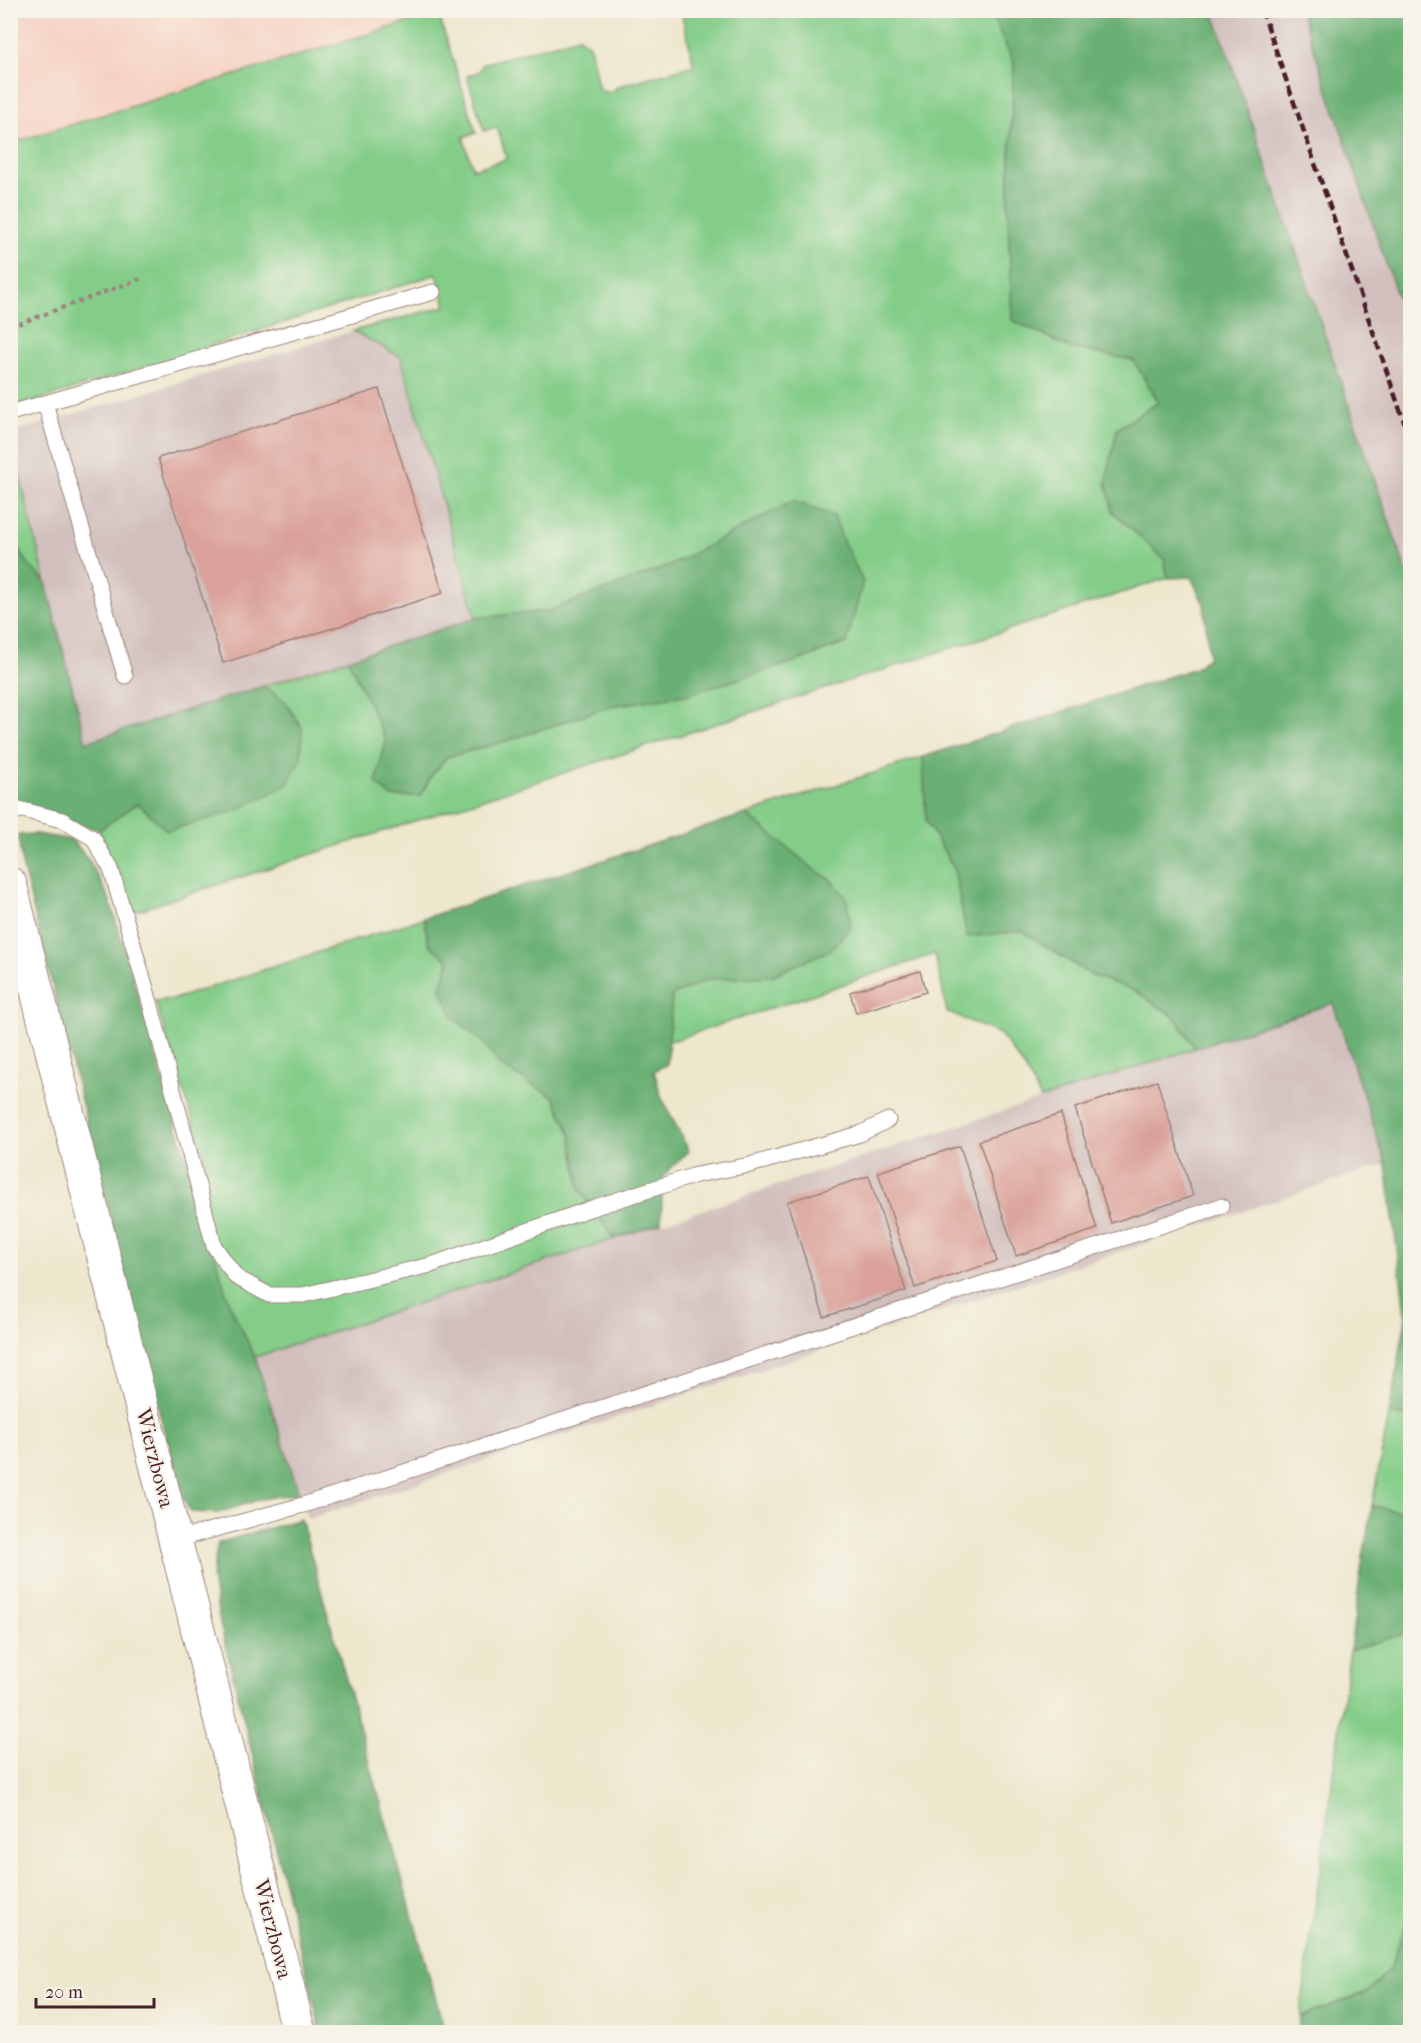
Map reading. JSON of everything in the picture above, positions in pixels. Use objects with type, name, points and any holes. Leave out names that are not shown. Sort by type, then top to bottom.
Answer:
[{"type":"street","name":"Wierzbowa","points":[[10,884],[299,2032]]},
{"type":"lane","points":[[10,413],[433,292]]},
{"type":"lane","points":[[45,403],[125,676]]},
{"type":"lane","points":[[10,812],[23,810],[62,820],[93,838],[111,868],[149,999],[214,1246],[236,1277],[269,1295],[303,1295],[431,1264],[592,1208],[696,1175],[750,1165],[860,1134],[888,1120]]},
{"type":"lane","points":[[175,1540],[303,1505],[1221,1206]]},
{"type":"path","points":[[10,327],[140,279]]},
{"type":"shaded area","points":[[11,11],[448,11],[11,143]]},
{"type":"shaded area","points":[[1213,11],[1301,11],[1410,334],[1410,582]]},
{"type":"shaded area","points":[[353,331],[401,357],[476,618],[86,743],[10,433]]},
{"type":"shaded area","points":[[1333,1003],[1386,1164],[308,1519],[255,1357]]},
{"type":"green space","points":[[681,11],[990,11],[1014,63],[1008,210],[1012,320],[1070,348],[1133,360],[1159,402],[1117,429],[1113,512],[1164,559],[1168,578],[133,912],[99,830],[138,803],[167,831],[196,821],[285,701],[263,686],[348,659],[386,741],[376,783],[420,796],[432,775],[447,757],[503,742],[611,706],[689,694],[794,662],[847,643],[842,539],[834,516],[671,565],[548,611],[476,618],[401,357],[353,331],[446,306],[437,274],[11,409],[11,143],[438,13],[476,133],[463,137],[473,169],[507,159],[497,127],[484,131],[467,76],[479,72],[483,64],[579,37],[590,46],[598,87],[604,92],[611,92],[619,86],[694,65]]},
{"type":"green space","points":[[990,11],[1213,11],[1410,582],[1410,1417],[1389,1414],[1406,1319],[1386,1164],[1333,1003],[1195,1048],[1175,1017],[1135,991],[1091,975],[1022,931],[967,937],[954,868],[926,821],[923,757],[1196,668],[1209,656],[1204,604],[1191,577],[1168,578],[1164,559],[1113,512],[1106,482],[1117,429],[1159,402],[1133,360],[1070,348],[1012,320],[1008,210],[1014,63]]},
{"type":"green space","points":[[1301,11],[1410,11],[1410,334]]},
{"type":"green space","points":[[10,452],[14,453],[46,583],[29,565],[11,537]]},
{"type":"green space","points":[[793,501],[834,516],[842,539],[863,581],[847,642],[794,662],[689,694],[611,706],[503,742],[447,757],[432,775],[420,796],[392,797],[376,783],[386,741],[348,659],[476,618],[548,611],[671,565]]},
{"type":"green space","points":[[10,537],[29,565],[46,583],[86,742],[263,686],[285,701],[302,728],[301,758],[287,785],[235,811],[167,831],[138,803],[99,830],[11,800]]},
{"type":"green space","points":[[923,757],[926,821],[954,868],[967,937],[1021,930],[1091,975],[1135,990],[1175,1017],[1195,1048],[1041,1099],[1024,1067],[1000,1034],[947,1012],[935,954],[668,1042],[672,995],[710,979],[771,976],[800,963],[847,898],[830,879],[815,870],[746,814]]},
{"type":"green space","points":[[746,814],[815,870],[830,879],[847,898],[851,927],[830,950],[771,976],[710,979],[672,995],[667,1064],[654,1071],[661,1096],[689,1151],[663,1176],[661,1223],[614,1239],[580,1190],[571,1135],[554,1097],[499,1065],[484,1043],[453,1017],[441,990],[449,961],[429,944],[424,918]]},
{"type":"green space","points":[[36,834],[72,840],[89,860],[109,898],[229,1303],[255,1357],[299,1493],[261,1499],[218,1513],[190,1512],[178,1486],[22,864],[18,835]]},
{"type":"green space","points":[[424,918],[429,944],[449,961],[441,990],[453,1017],[484,1043],[499,1065],[554,1097],[571,1135],[580,1190],[614,1239],[255,1357],[229,1303],[193,1185],[208,1169],[155,1001],[174,999]]},
{"type":"green space","points":[[1389,1414],[1410,1417],[1410,1514],[1372,1506]]},
{"type":"green space","points":[[1372,1506],[1410,1514],[1410,1626],[1407,1633],[1350,1650],[1363,1557]]},
{"type":"green space","points":[[301,1519],[445,2032],[321,2032],[220,1623],[212,1578],[218,1543]]},
{"type":"green space","points":[[1410,1626],[1410,1911],[1391,1967],[1369,1991],[1300,2017],[1350,1650],[1407,1633]]},
{"type":"green space","points":[[1410,1911],[1410,2032],[1298,2032],[1300,2017],[1369,1991],[1391,1967]]},
{"type":"building","points":[[379,389],[443,593],[223,663],[158,458]]},
{"type":"building","points":[[920,971],[926,992],[856,1013],[850,992]]},
{"type":"building","points":[[1157,1081],[1193,1196],[1111,1223],[1075,1108]]},
{"type":"building","points":[[1061,1114],[1097,1229],[1016,1256],[979,1141]]},
{"type":"building","points":[[960,1146],[997,1261],[915,1288],[878,1172]]},
{"type":"building","points":[[869,1176],[906,1291],[824,1317],[787,1202]]},
{"type":"railway","points":[[1262,10],[1410,439]]}]
